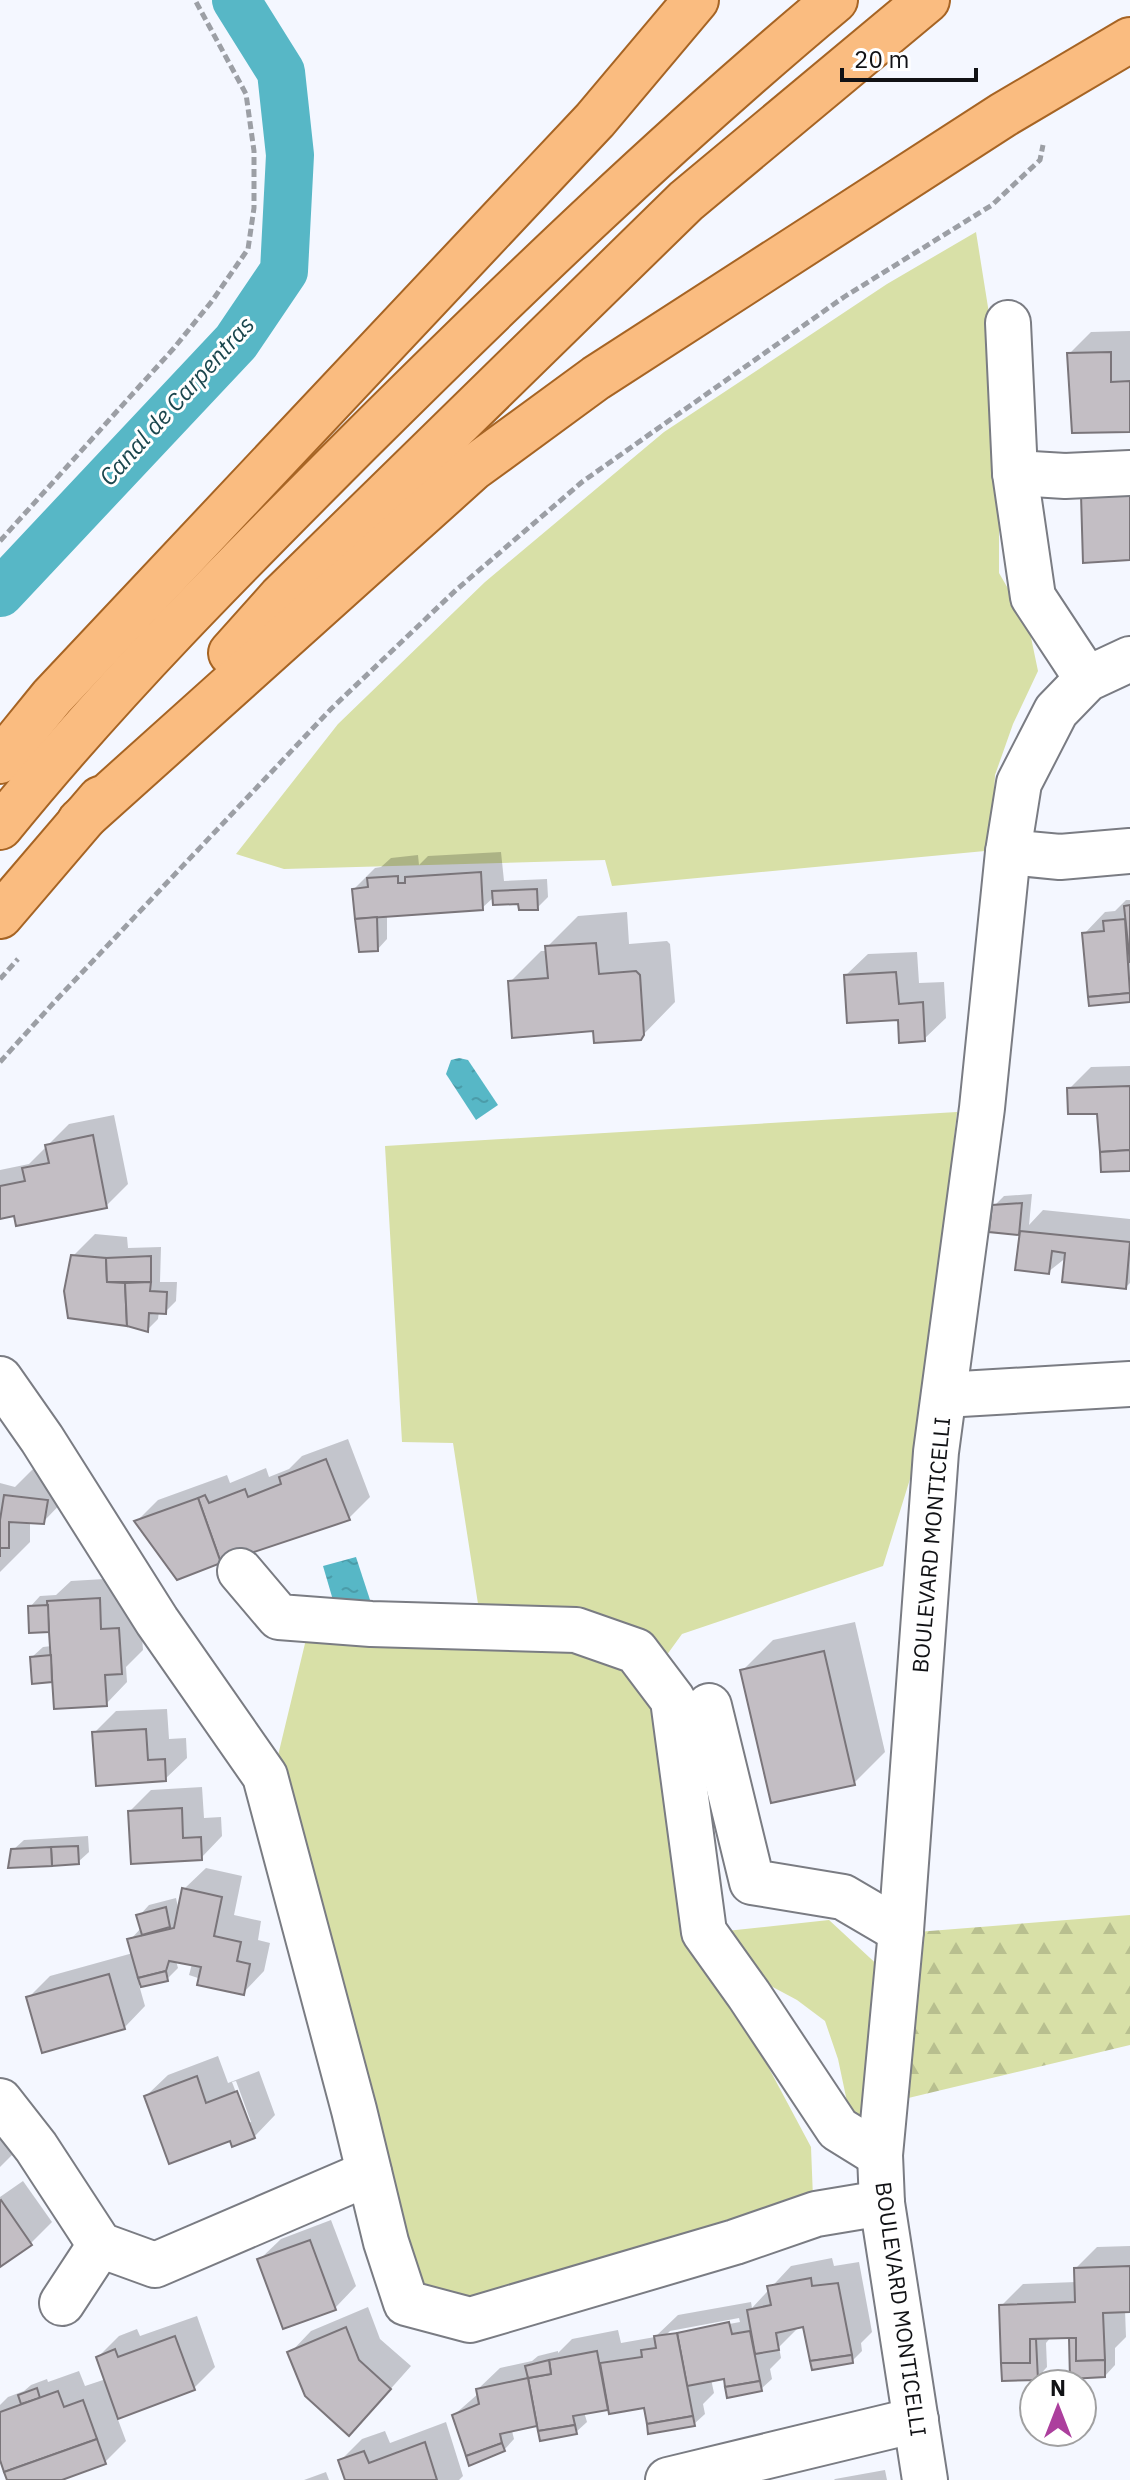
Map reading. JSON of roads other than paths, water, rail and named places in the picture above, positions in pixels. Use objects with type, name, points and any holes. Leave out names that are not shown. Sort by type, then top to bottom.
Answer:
[{"type":"main road","points":[[0,761],[52,697],[595,120],[696,0]]},
{"type":"main road","points":[[0,827],[201,600],[444,357],[677,136],[835,0]]},
{"type":"main road","points":[[0,916],[80,821],[281,597],[686,201],[927,0]]},
{"type":"main road","points":[[80,821],[473,468],[596,378],[1039,93],[1130,40]]},
{"type":"street","points":[[1008,323],[1015,473],[1033,597],[1087,679]]},
{"type":"street","points":[[1015,473],[1065,476],[1130,473]]},
{"type":"street","name":"BOULEVARD MONTICELLI","points":[[925,2480],[882,2203],[880,2155],[901,1931],[936,1452],[982,1108],[1008,852],[1019,783],[1056,711],[1087,679],[1130,659]]},
{"type":"street","points":[[1008,852],[1060,857],[1130,851]]},
{"type":"street","points":[[0,1379],[42,1439],[157,1621],[265,1776],[386,2242],[406,2303],[470,2320],[735,2242],[816,2214],[882,2203]]},
{"type":"street","points":[[944,1395],[1130,1384]]},
{"type":"street","points":[[240,1571],[279,1617],[371,1624],[576,1630],[636,1651],[673,1700],[704,1932],[838,2129],[880,2155]]},
{"type":"street","points":[[709,1706],[752,1882],[843,1897],[901,1931]]},
{"type":"street","points":[[0,2101],[36,2147],[100,2245],[155,2265],[369,2173]]},
{"type":"street","points":[[62,2303],[100,2245]]},
{"type":"street","points":[[668,2480],[916,2420]]},
{"type":"water","points":[[451,1060],[468,1060],[498,1105],[476,1120],[446,1074]]},
{"type":"water","points":[[356,1557],[372,1606],[335,1607],[323,1566]]},
{"type":"waterway","name":"Canal de Carpentras","points":[[0,593],[236,342],[284,271],[290,155],[281,72],[236,0]]}]
